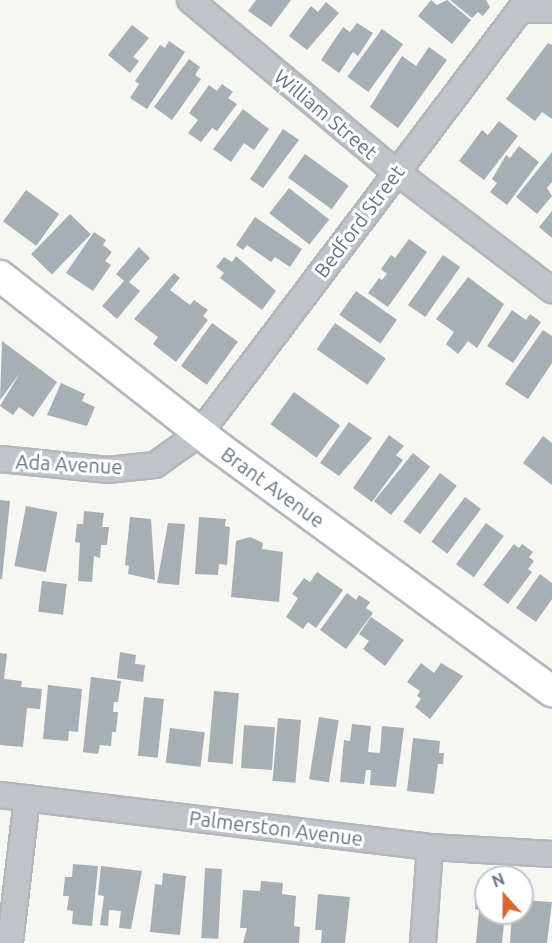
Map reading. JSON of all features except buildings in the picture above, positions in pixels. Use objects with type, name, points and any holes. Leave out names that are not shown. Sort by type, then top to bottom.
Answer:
[{"type":"main road","name":"Brant Avenue","points":[[0,276],[200,433],[552,691]]},
{"type":"street","name":"William Street","points":[[189,0],[391,167],[552,290]]},
{"type":"street","name":"Bedford Street","points":[[200,433],[391,167],[520,10],[552,10]]},
{"type":"street","name":"Ada Avenue","points":[[0,459],[108,470],[154,465],[200,433]]},
{"type":"street","name":"Palmerston Avenue","points":[[0,795],[430,847],[552,854]]},
{"type":"street","points":[[10,943],[27,798]]},
{"type":"street","points":[[423,943],[430,847]]}]
